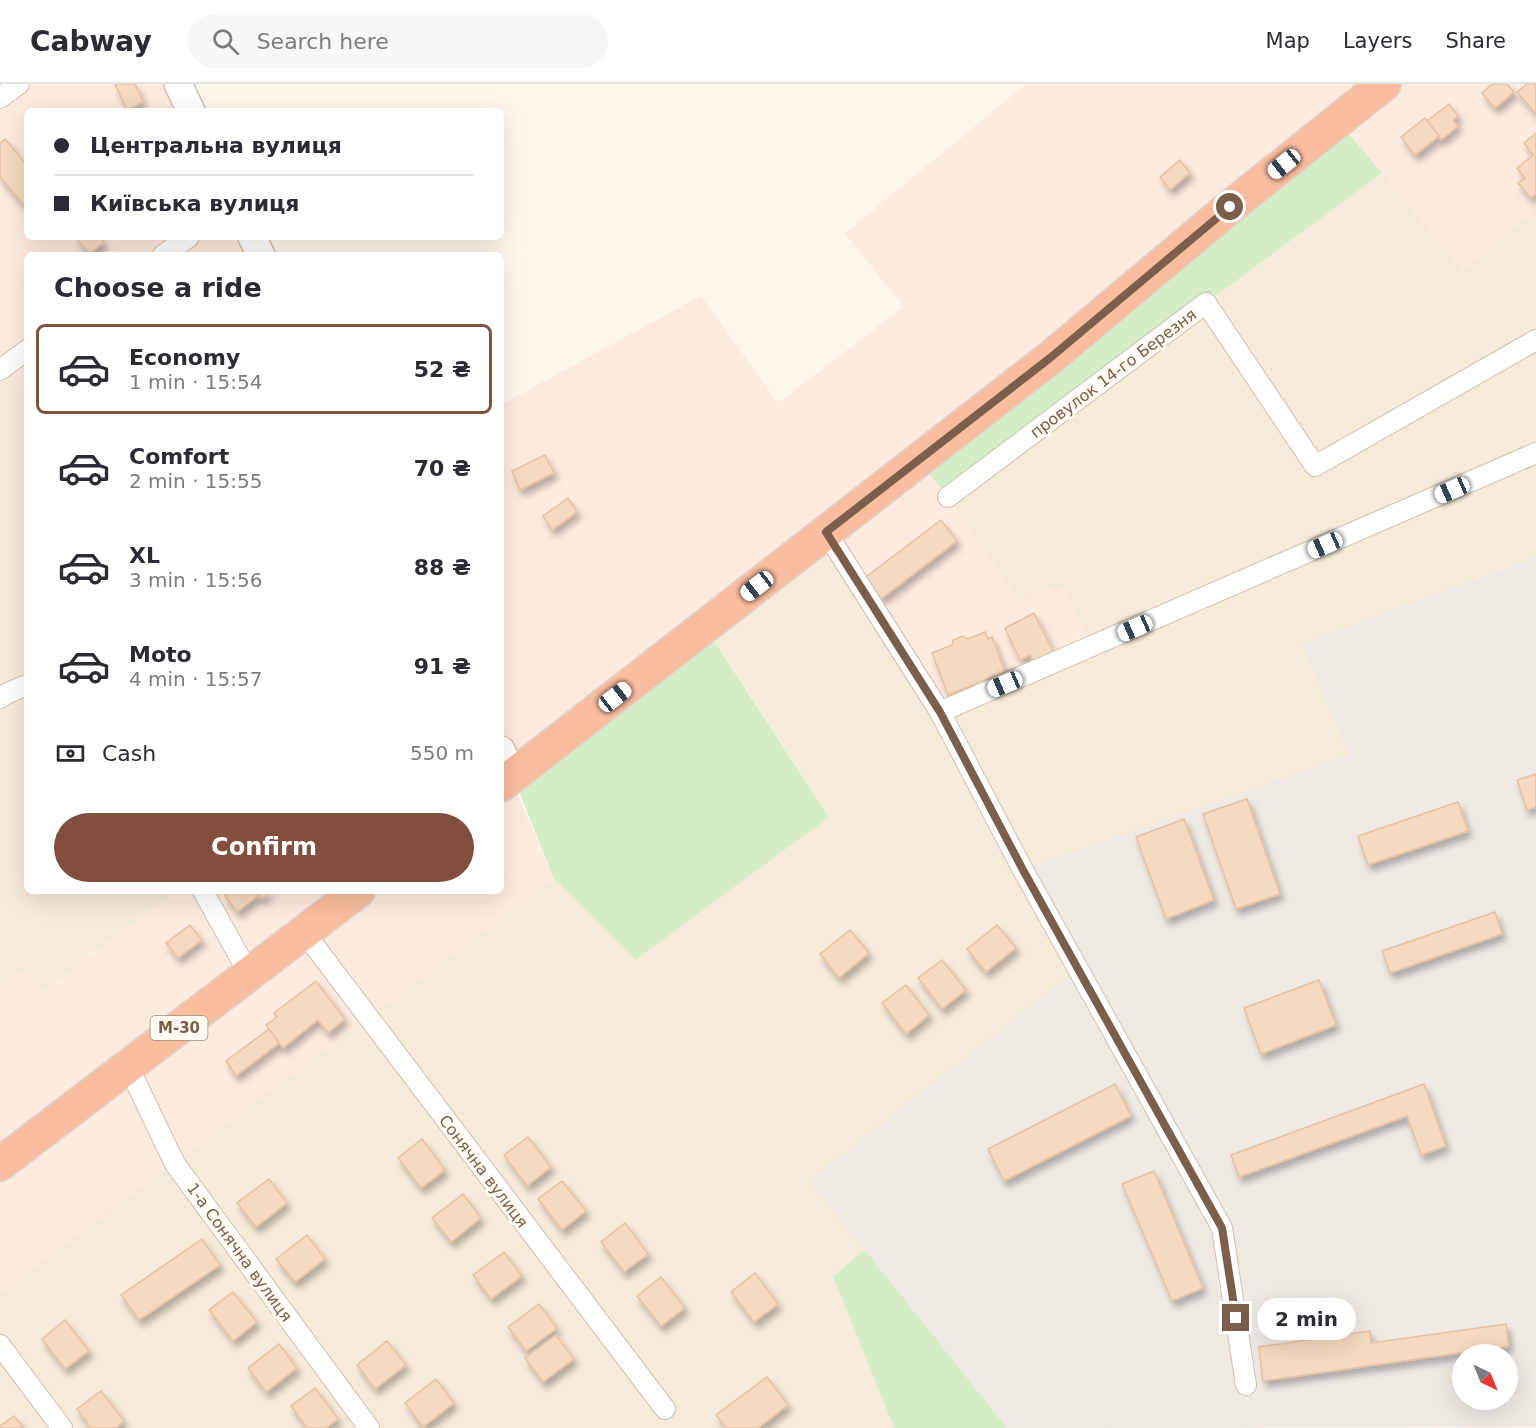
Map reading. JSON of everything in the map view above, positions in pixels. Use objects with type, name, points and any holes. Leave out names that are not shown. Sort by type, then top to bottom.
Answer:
[{"type":"highway","points":[[505,770],[826,532],[1050,358],[1230,207],[1384,84]]},
{"type":"highway","name":"М-30","points":[[0,1164],[354,894]]},
{"type":"street","points":[[0,98],[19,84]]},
{"type":"street","points":[[178,84],[190,108]]},
{"type":"street","points":[[167,252],[185,240]]},
{"type":"street","name":"провулок 14-го Березня","points":[[948,497],[1206,303],[1315,466],[1536,340]]},
{"type":"street","points":[[4,367],[24,352]]},
{"type":"street","points":[[940,712],[1536,453]]},
{"type":"street","points":[[826,532],[940,712],[1029,880],[1222,1228],[1246,1385]]},
{"type":"street","points":[[4,695],[24,686]]},
{"type":"street","points":[[204,894],[249,974]]},
{"type":"street","name":"Сонячна вулиця","points":[[304,932],[665,1409]]},
{"type":"street","name":"1-а Сонячна вулиця","points":[[128,1066],[175,1164],[369,1428]]},
{"type":"street","points":[[0,1346],[62,1428]]},
{"type":"shaded area","points":[[19,84],[178,84],[190,108],[24,108],[24,240],[254,240],[260,252],[24,252],[24,395],[0,348],[0,98]]},
{"type":"shaded area","points":[[1027,84],[1536,84],[1536,210],[1463,271],[1337,121],[919,461],[948,497],[1017,599],[1062,586],[1093,647],[940,712],[826,532],[513,776],[504,756],[504,403],[701,296],[778,403],[904,307],[845,233]]},
{"type":"shaded area","points":[[1382,173],[1463,271],[1536,210],[1536,557],[1303,644],[1349,755],[810,1181],[865,1250],[833,1276],[894,1428],[0,1428],[0,1294],[554,879],[635,959],[829,816],[705,626],[826,532],[1017,599],[948,497]]},
{"type":"shaded area","points":[[0,348],[24,395],[24,894],[172,894],[42,993],[22,970],[0,987]]},
{"type":"shaded area","points":[[1536,557],[1536,1427],[1007,1428],[809,1181],[1078,969],[1023,870],[1349,755],[1302,644]]},
{"type":"shaded area","points":[[504,763],[554,879],[0,1294],[0,987],[22,970],[43,993],[172,894],[504,894]]},
{"type":"green space","points":[[1337,120],[1382,173],[948,497],[918,460]]},
{"type":"green space","points":[[705,627],[829,817],[635,960],[554,879],[513,776]]},
{"type":"green space","points":[[865,1250],[1007,1428],[894,1428],[833,1276]]},
{"type":"building","points":[[115,84],[135,84],[143,102],[126,108]]},
{"type":"building","points":[[1492,84],[1507,84],[1514,92],[1495,108],[1482,93]]},
{"type":"building","points":[[1527,84],[1536,84],[1536,114],[1517,92]]},
{"type":"building","points":[[1449,104],[1458,116],[1453,120],[1458,126],[1441,140],[1427,121]]},
{"type":"building","points":[[1425,118],[1439,136],[1415,155],[1401,137]]},
{"type":"building","points":[[1536,133],[1536,194],[1531,198],[1518,183],[1525,178],[1517,168],[1533,155],[1524,143]]},
{"type":"building","points":[[5,139],[24,161],[23,204],[0,177],[0,143]]},
{"type":"building","points":[[1180,160],[1190,173],[1170,190],[1160,177]]},
{"type":"building","points":[[78,240],[102,240],[104,242],[92,252],[88,252]]},
{"type":"building","points":[[545,455],[554,473],[520,490],[512,471]]},
{"type":"building","points":[[568,498],[577,512],[552,530],[543,516]]},
{"type":"building","points":[[941,520],[957,541],[881,599],[866,577]]},
{"type":"building","points":[[1034,613],[1056,657],[1036,667],[1030,655],[1020,660],[1005,628]]},
{"type":"building","points":[[985,632],[988,639],[992,637],[1005,672],[948,695],[932,653],[952,645],[953,640],[963,636],[968,639]]},
{"type":"building","points":[[1536,774],[1536,807],[1527,810],[1517,780]]},
{"type":"building","points":[[1247,799],[1280,894],[1236,909],[1203,814]]},
{"type":"building","points":[[1458,802],[1468,831],[1368,865],[1358,836]]},
{"type":"building","points":[[1184,819],[1214,900],[1166,919],[1136,837]]},
{"type":"building","points":[[228,894],[268,894],[262,899],[259,895],[237,912],[225,896]]},
{"type":"building","points":[[1495,912],[1502,934],[1390,973],[1382,951]]},
{"type":"building","points":[[190,925],[202,940],[178,958],[166,943]]},
{"type":"building","points":[[997,925],[1016,948],[986,972],[967,949]]},
{"type":"building","points":[[850,930],[869,953],[839,978],[820,954]]},
{"type":"building","points":[[942,960],[966,990],[942,1009],[918,978]]},
{"type":"building","points":[[1319,980],[1336,1025],[1261,1054],[1244,1008]]},
{"type":"building","points":[[316,981],[345,1019],[328,1033],[318,1020],[283,1048],[266,1025],[277,1017],[274,1013]]},
{"type":"building","points":[[906,985],[929,1015],[906,1034],[882,1003]]},
{"type":"building","points":[[269,1029],[279,1043],[236,1076],[226,1061]]},
{"type":"building","points":[[1115,1084],[1131,1116],[1004,1181],[988,1149]]},
{"type":"building","points":[[1424,1084],[1446,1146],[1421,1155],[1407,1116],[1239,1177],[1231,1155]]},
{"type":"building","points":[[528,1137],[551,1167],[527,1186],[504,1155]]},
{"type":"building","points":[[422,1139],[445,1170],[421,1188],[398,1158]]},
{"type":"building","points":[[1154,1171],[1203,1288],[1172,1301],[1122,1184]]},
{"type":"building","points":[[269,1179],[287,1203],[256,1227],[237,1203]]},
{"type":"building","points":[[562,1181],[586,1211],[562,1230],[538,1199]]},
{"type":"building","points":[[463,1194],[481,1218],[451,1242],[432,1218]]},
{"type":"building","points":[[625,1223],[648,1254],[624,1272],[601,1242]]},
{"type":"building","points":[[307,1235],[325,1259],[295,1282],[276,1259]]},
{"type":"building","points":[[202,1239],[220,1265],[139,1320],[121,1295]]},
{"type":"building","points":[[504,1252],[522,1276],[491,1299],[473,1275]]},
{"type":"building","points":[[755,1273],[778,1304],[754,1322],[731,1292]]},
{"type":"building","points":[[661,1277],[685,1308],[661,1326],[637,1296]]},
{"type":"building","points":[[233,1292],[257,1322],[233,1341],[209,1310]]},
{"type":"building","points":[[539,1304],[557,1328],[526,1351],[508,1327]]},
{"type":"building","points":[[65,1320],[89,1351],[65,1369],[42,1339]]},
{"type":"building","points":[[1506,1324],[1509,1344],[1452,1344],[1452,1354],[1263,1381],[1259,1347],[1370,1331],[1371,1343]]},
{"type":"building","points":[[556,1335],[574,1359],[543,1382],[525,1358]]},
{"type":"building","points":[[387,1341],[406,1365],[375,1389],[357,1365]]},
{"type":"building","points":[[279,1344],[297,1368],[266,1392],[248,1368]]},
{"type":"building","points":[[767,1377],[788,1405],[758,1428],[726,1428],[716,1415]]},
{"type":"building","points":[[436,1379],[454,1403],[423,1427],[405,1403]]},
{"type":"building","points":[[315,1388],[338,1419],[326,1428],[307,1428],[291,1406]]},
{"type":"building","points":[[101,1391],[124,1421],[116,1428],[91,1428],[77,1409]]},
{"type":"building","points":[[14,1416],[24,1428],[0,1428],[0,1426]]},
{"type":"route","points":[[1230,207],[1050,358],[826,532],[940,712],[1023,870],[1222,1228],[1236,1318]]}]
